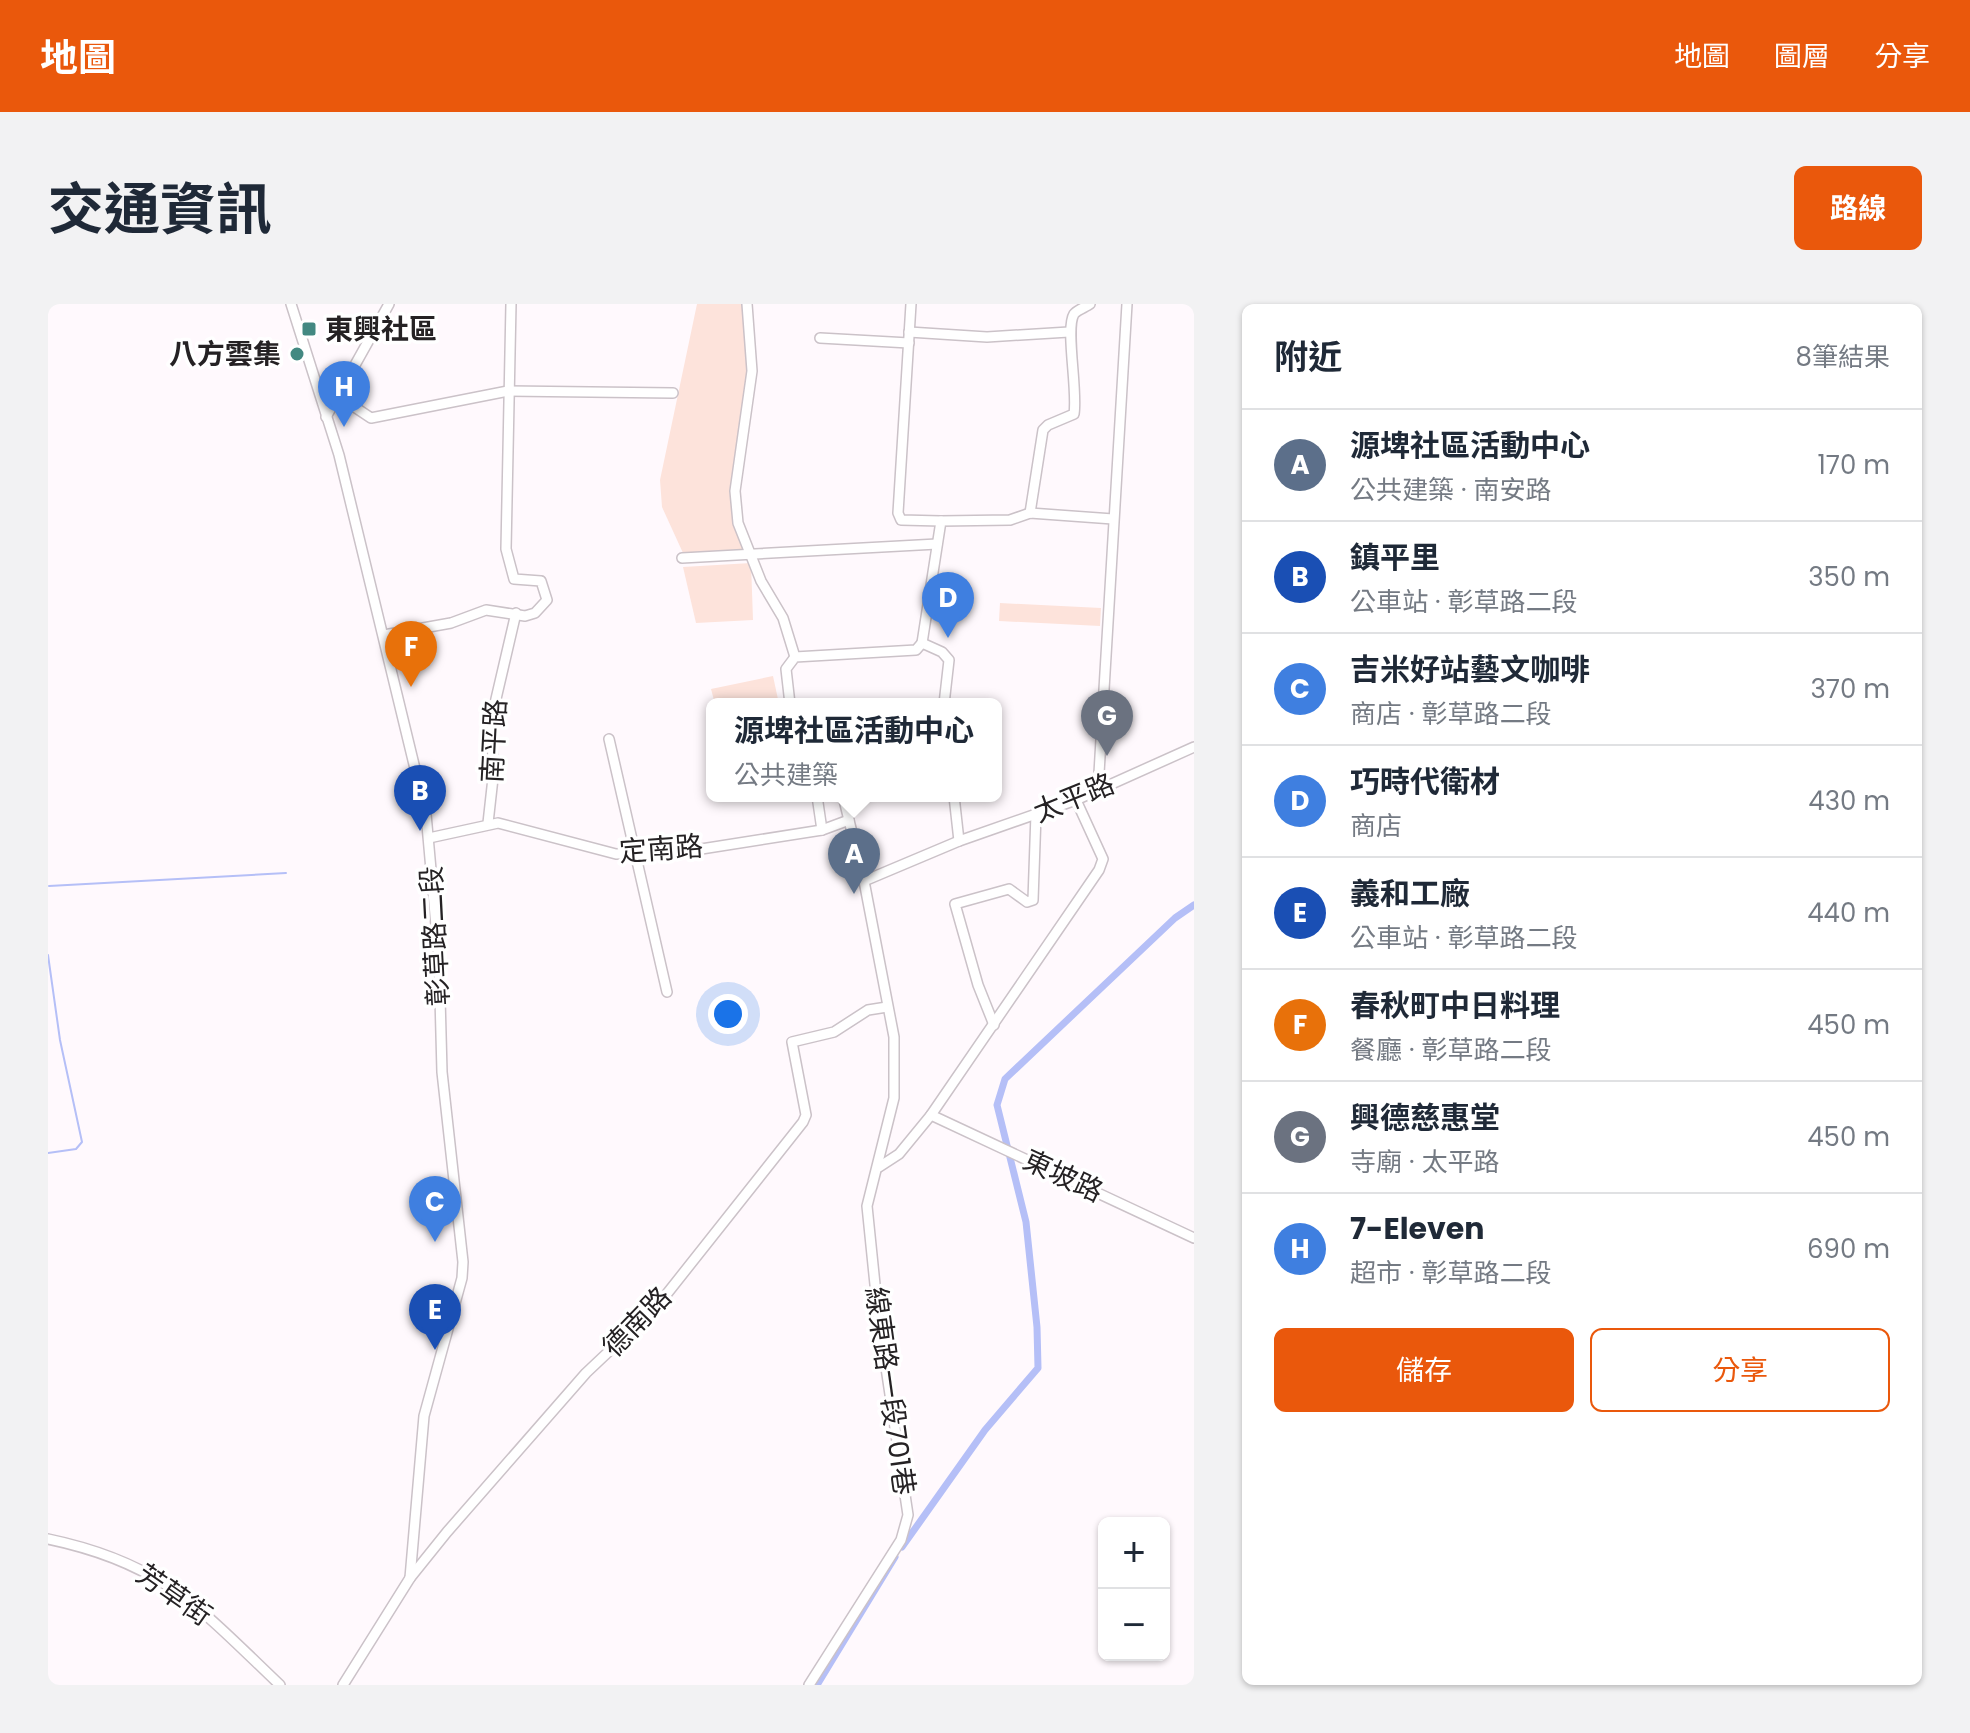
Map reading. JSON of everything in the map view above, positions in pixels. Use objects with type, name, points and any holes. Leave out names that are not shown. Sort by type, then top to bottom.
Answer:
[{"type":"street","name":"彰草路二段","points":[[291,304],[326,417],[384,635],[429,838],[439,959],[442,1072],[463,1262],[462,1278],[424,1416],[410,1578]]},
{"type":"street","points":[[326,417],[389,304]]},
{"type":"street","points":[[384,635],[451,623],[486,610],[525,616],[535,613],[547,600],[541,581],[514,579],[506,549],[511,304]]},
{"type":"street","points":[[747,304],[752,371],[735,491],[738,523],[750,554],[783,618],[795,657]]},
{"type":"street","points":[[911,304],[898,513],[901,520],[1010,520],[1030,513],[1113,519]]},
{"type":"street","points":[[1030,513],[1043,430],[1074,414],[1075,369],[1069,332],[1074,314],[1090,304]]},
{"type":"street","points":[[1098,790],[1127,304]]},
{"type":"street","points":[[820,338],[909,339],[1069,332]]},
{"type":"street","points":[[338,396],[371,418],[508,391],[673,393]]},
{"type":"street","points":[[789,698],[786,669],[795,657],[843,651],[916,650],[922,643],[941,521]]},
{"type":"street","points":[[682,558],[937,544]]},
{"type":"street","name":"南平路","points":[[488,823],[493,778],[492,716],[516,613]]},
{"type":"street","points":[[922,643],[942,652],[949,660],[945,698]]},
{"type":"street","points":[[609,739],[667,992]]},
{"type":"street","name":"太平路","points":[[864,881],[959,841],[1076,800],[1194,747]]},
{"type":"street","points":[[879,1167],[899,1154],[931,1115],[1103,859],[1076,800]]},
{"type":"street","points":[[818,802],[822,830]]},
{"type":"street","name":"線東路一段701巷","points":[[809,1685],[901,1540],[908,1515],[878,1314],[867,1206],[894,1098],[894,1037],[864,881],[844,802]]},
{"type":"street","points":[[955,802],[959,841]]},
{"type":"street","points":[[994,1025],[978,985],[955,904],[1009,889],[1027,902],[1033,900],[1036,814]]},
{"type":"street","name":"定南路","points":[[429,838],[488,823],[532,831],[604,853],[633,853],[695,850],[822,830],[849,820]]},
{"type":"street","name":"德南路","points":[[343,1685],[410,1578],[586,1373],[658,1305],[803,1122],[806,1115],[792,1042],[834,1032],[868,1010],[887,1007]]},
{"type":"street","name":"東坡路","points":[[931,1115],[1194,1238]]},
{"type":"street","name":"芳草街","points":[[48,1539],[101,1551],[165,1582],[204,1612],[280,1685]]},
{"type":"shaded area","points":[[697,304],[749,304],[755,357],[741,448],[737,513],[749,553],[683,553],[662,507],[660,480]]},
{"type":"shaded area","points":[[751,563],[753,620],[696,623],[683,567]]},
{"type":"shaded area","points":[[1000,603],[1101,608],[1100,626],[999,621]]},
{"type":"shaded area","points":[[773,676],[778,698],[713,698],[711,689]]},
{"type":"waterway","points":[[49,886],[286,873]]},
{"type":"waterway","points":[[902,1547],[985,1430],[1038,1368],[1026,1222],[997,1105],[1005,1079],[1175,918],[1194,905]]},
{"type":"waterway","points":[[48,955],[60,1040],[82,1142],[76,1149],[48,1153]]},
{"type":"waterway","points":[[567,1388],[582,1372]]},
{"type":"waterway","points":[[817,1685],[895,1557]]},
{"type":"place","name":"東興社區","points":[[309,329]]},
{"type":"place","name":"八方雲集","points":[[297,354]]},
{"type":"place","name":"7-Eleven","points":[[344,427]]},
{"type":"place","name":"巧時代衛材","points":[[948,638]]},
{"type":"place","name":"春秋町中日料理","points":[[411,687]]},
{"type":"place","name":"興德慈惠堂","points":[[1107,756]]},
{"type":"place","name":"鎮平里","points":[[420,831]]},
{"type":"place","name":"源埤社區活動中心","points":[[854,894]]},
{"type":"place","name":"吉米好站藝文咖啡","points":[[435,1242]]},
{"type":"place","name":"義和工廠","points":[[435,1350]]}]
